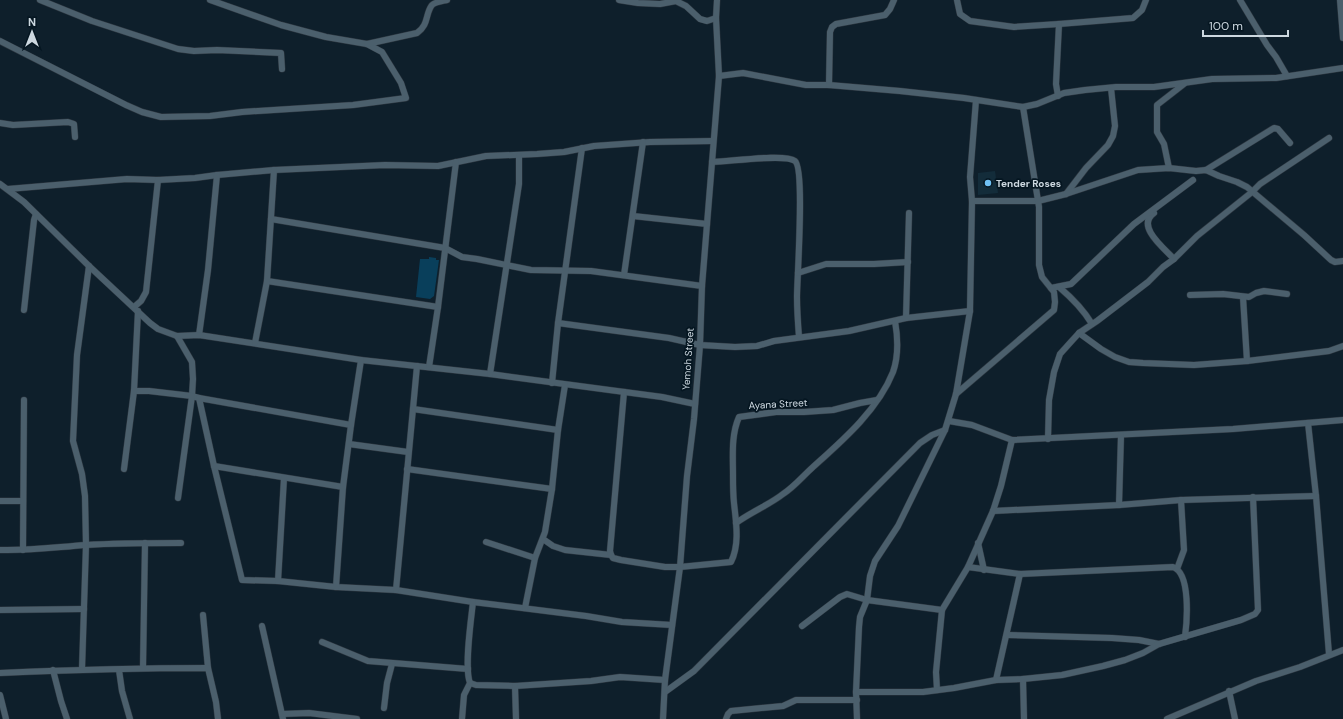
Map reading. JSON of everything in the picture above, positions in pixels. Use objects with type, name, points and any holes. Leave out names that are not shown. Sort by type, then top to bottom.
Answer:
[{"type":"street","points":[[40,0],[92,21],[178,48],[194,51],[218,50],[281,53],[282,69]]},
{"type":"street","points":[[0,41],[126,105],[142,112],[161,117],[210,116],[406,98],[401,82],[385,55],[368,44],[326,37],[281,25],[210,0]]},
{"type":"street","points":[[368,44],[417,33],[423,29],[432,5],[447,0]]},
{"type":"street","points":[[619,0],[638,4],[660,4],[676,1],[686,6],[700,19],[707,21],[716,18]]},
{"type":"street","name":"Yemoh Street","points":[[663,719],[665,680],[680,567],[700,345],[702,286],[719,76],[716,18],[717,0]]},
{"type":"street","points":[[829,85],[830,32],[832,27],[836,24],[885,15],[890,9],[894,0]]},
{"type":"street","points":[[957,0],[960,14],[970,22],[1014,27],[1133,18],[1142,10],[1146,0]]},
{"type":"street","points":[[1240,0],[1267,45],[1288,76]]},
{"type":"street","points":[[1340,0],[1343,38]]},
{"type":"street","points":[[1058,96],[1056,84],[1059,24]]},
{"type":"street","points":[[719,76],[743,73],[806,84],[900,91],[964,98],[1023,107],[1037,104],[1064,93],[1111,88],[1154,87],[1212,79],[1256,79],[1343,68]]},
{"type":"street","points":[[1170,168],[1164,144],[1157,132],[1157,105],[1186,82]]},
{"type":"street","points":[[1066,194],[1086,168],[1108,145],[1113,136],[1115,126],[1111,88]]},
{"type":"street","points":[[857,719],[856,692],[859,627],[860,617],[867,600],[870,576],[875,561],[898,526],[945,430],[956,394],[970,311],[972,201],[970,177],[976,100]]},
{"type":"street","points":[[956,394],[1054,310],[1054,292],[1042,277],[1039,265],[1038,201],[1023,107]]},
{"type":"street","points":[[0,123],[13,125],[68,122],[74,124],[75,137]]},
{"type":"street","points":[[972,201],[1038,201],[1066,194],[1138,170],[1170,168],[1196,171],[1206,170],[1274,128],[1278,129],[1290,143]]},
{"type":"street","points":[[1048,439],[1049,400],[1054,372],[1060,354],[1079,332],[1148,282],[1197,236],[1260,184],[1329,138]]},
{"type":"street","points":[[8,189],[127,179],[158,180],[195,178],[274,170],[385,166],[438,166],[486,156],[519,156],[564,152],[594,146],[643,142],[713,141]]},
{"type":"street","points":[[624,275],[643,142]]},
{"type":"street","points":[[552,383],[558,323],[582,148]]},
{"type":"street","points":[[490,374],[519,184],[519,156]]},
{"type":"street","points":[[712,162],[777,158],[796,161],[800,188],[797,298],[799,337]]},
{"type":"street","points":[[429,367],[456,162]]},
{"type":"street","points":[[255,343],[267,281],[274,170]]},
{"type":"street","points":[[1183,170],[1193,180]]},
{"type":"street","points":[[1206,170],[1247,187],[1331,260],[1335,262],[1343,261]]},
{"type":"street","points":[[199,335],[208,270],[217,175]]},
{"type":"street","points":[[124,469],[134,391],[136,309],[146,292],[158,180]]},
{"type":"street","points":[[1051,288],[1071,284],[1134,224],[1193,180]]},
{"type":"street","points":[[1174,259],[1150,233],[1148,221],[1150,215],[1193,185],[1193,180]]},
{"type":"street","points":[[0,184],[8,189],[36,214],[89,266],[158,329],[177,336],[199,335],[361,360],[490,374],[662,397],[695,404]]},
{"type":"street","points":[[906,318],[909,213]]},
{"type":"street","points":[[24,310],[34,220],[36,214]]},
{"type":"street","points":[[633,216],[707,224]]},
{"type":"street","points":[[271,219],[445,248],[462,258],[477,259],[531,270],[591,271],[702,286]]},
{"type":"street","points":[[798,273],[826,264],[908,262]]},
{"type":"street","points":[[82,669],[86,545],[84,485],[73,441],[76,362],[89,266]]},
{"type":"street","points":[[267,281],[438,307]]},
{"type":"street","points":[[1059,287],[1074,299],[1086,313],[1092,324]]},
{"type":"street","points":[[1190,295],[1223,294],[1249,297],[1264,291],[1287,294]]},
{"type":"street","points":[[1243,297],[1247,361]]},
{"type":"street","points":[[558,323],[669,338],[700,345],[735,347],[757,346],[774,341],[855,330],[906,318],[970,311]]},
{"type":"street","points":[[543,539],[553,546],[565,550],[611,555],[613,558],[621,560],[665,567],[731,562],[736,543],[736,523],[784,494],[827,455],[864,418],[877,400],[887,384],[893,370],[898,341],[895,321]]},
{"type":"street","points":[[1079,332],[1101,349],[1115,357],[1129,362],[1143,364],[1194,364],[1247,361],[1329,351],[1343,346]]},
{"type":"street","points":[[177,336],[192,362],[195,397],[214,466],[242,580],[278,581],[336,587],[396,590],[622,622],[672,625]]},
{"type":"street","points":[[336,587],[343,487],[361,360]]},
{"type":"street","points":[[396,590],[417,366]]},
{"type":"street","points":[[525,608],[535,558],[545,532],[565,385]]},
{"type":"street","points":[[134,391],[149,391],[195,397],[351,425]]},
{"type":"street","points":[[611,555],[610,551],[624,392]]},
{"type":"street","points":[[178,498],[195,397]]},
{"type":"street","points":[[23,550],[24,400]]},
{"type":"street","name":"Ayana Street","points":[[736,523],[733,451],[736,424],[739,417],[776,412],[833,410],[877,400]]},
{"type":"street","points":[[413,409],[558,430]]},
{"type":"street","points":[[949,421],[972,425],[1012,440],[1233,429],[1343,420]]},
{"type":"street","points":[[1308,423],[1316,496],[1329,654]]},
{"type":"street","points":[[665,692],[694,670],[920,443],[932,435],[945,430]]},
{"type":"street","points":[[1119,505],[1121,435]]},
{"type":"street","points":[[937,690],[936,672],[942,610],[968,567],[993,511],[1001,486],[1012,440]]},
{"type":"street","points":[[349,444],[408,452]]},
{"type":"street","points":[[214,466],[343,487]]},
{"type":"street","points":[[407,469],[552,489]]},
{"type":"street","points":[[278,581],[284,478]]},
{"type":"street","points":[[993,511],[1119,505],[1181,500],[1316,496]]},
{"type":"street","points":[[856,692],[923,692],[996,680],[1023,679],[1062,674],[1103,666],[1143,653],[1159,644],[1241,620],[1255,614],[1258,612],[1254,497]]},
{"type":"street","points":[[1177,568],[1184,550],[1181,500]]},
{"type":"street","points":[[0,501],[23,502]]},
{"type":"street","points":[[486,542],[535,558]]},
{"type":"street","points":[[143,668],[145,543]]},
{"type":"street","points":[[0,550],[23,550],[86,545],[181,543]]},
{"type":"street","points":[[978,543],[984,570]]},
{"type":"street","points":[[968,567],[1020,574],[1177,568],[1185,585],[1188,615],[1185,637]]},
{"type":"street","points":[[996,680],[1020,574]]},
{"type":"street","points":[[802,626],[840,597],[847,594],[867,600],[942,610]]},
{"type":"street","points":[[462,719],[464,695],[470,683],[468,678],[469,637],[473,602]]},
{"type":"street","points":[[0,610],[84,609]]},
{"type":"street","points":[[203,615],[208,668],[216,702],[218,719]]},
{"type":"street","points":[[262,626],[282,717],[309,713],[357,719]]},
{"type":"street","points":[[1006,636],[1112,638],[1139,640],[1159,644]]},
{"type":"street","points":[[322,642],[368,661],[468,669]]},
{"type":"street","points":[[1168,719],[1178,717],[1229,692],[1256,681],[1343,650]]},
{"type":"street","points":[[384,708],[387,683],[392,664]]},
{"type":"street","points":[[0,673],[82,669],[119,670],[143,668],[208,668]]},
{"type":"street","points":[[53,670],[67,719]]},
{"type":"street","points":[[119,670],[122,692],[130,719]]},
{"type":"street","points":[[470,683],[476,685],[516,686],[591,681],[620,677],[665,680]]},
{"type":"street","points":[[1023,679],[1024,719]]},
{"type":"street","points":[[516,686],[516,719]]},
{"type":"street","points":[[1229,692],[1235,719]]},
{"type":"street","points":[[0,695],[6,719]]},
{"type":"street","points":[[726,719],[731,711],[783,706],[796,700],[856,700]]},
{"type":"shaded area","name":"Tender Roses","points":[[995,171],[998,193],[978,195],[978,173]]},
{"type":"shaded area","points":[[429,257],[439,260],[434,296],[430,299],[416,297],[420,259],[429,259]]},
{"type":"place","name":"Tender Roses","points":[[988,183]]}]
